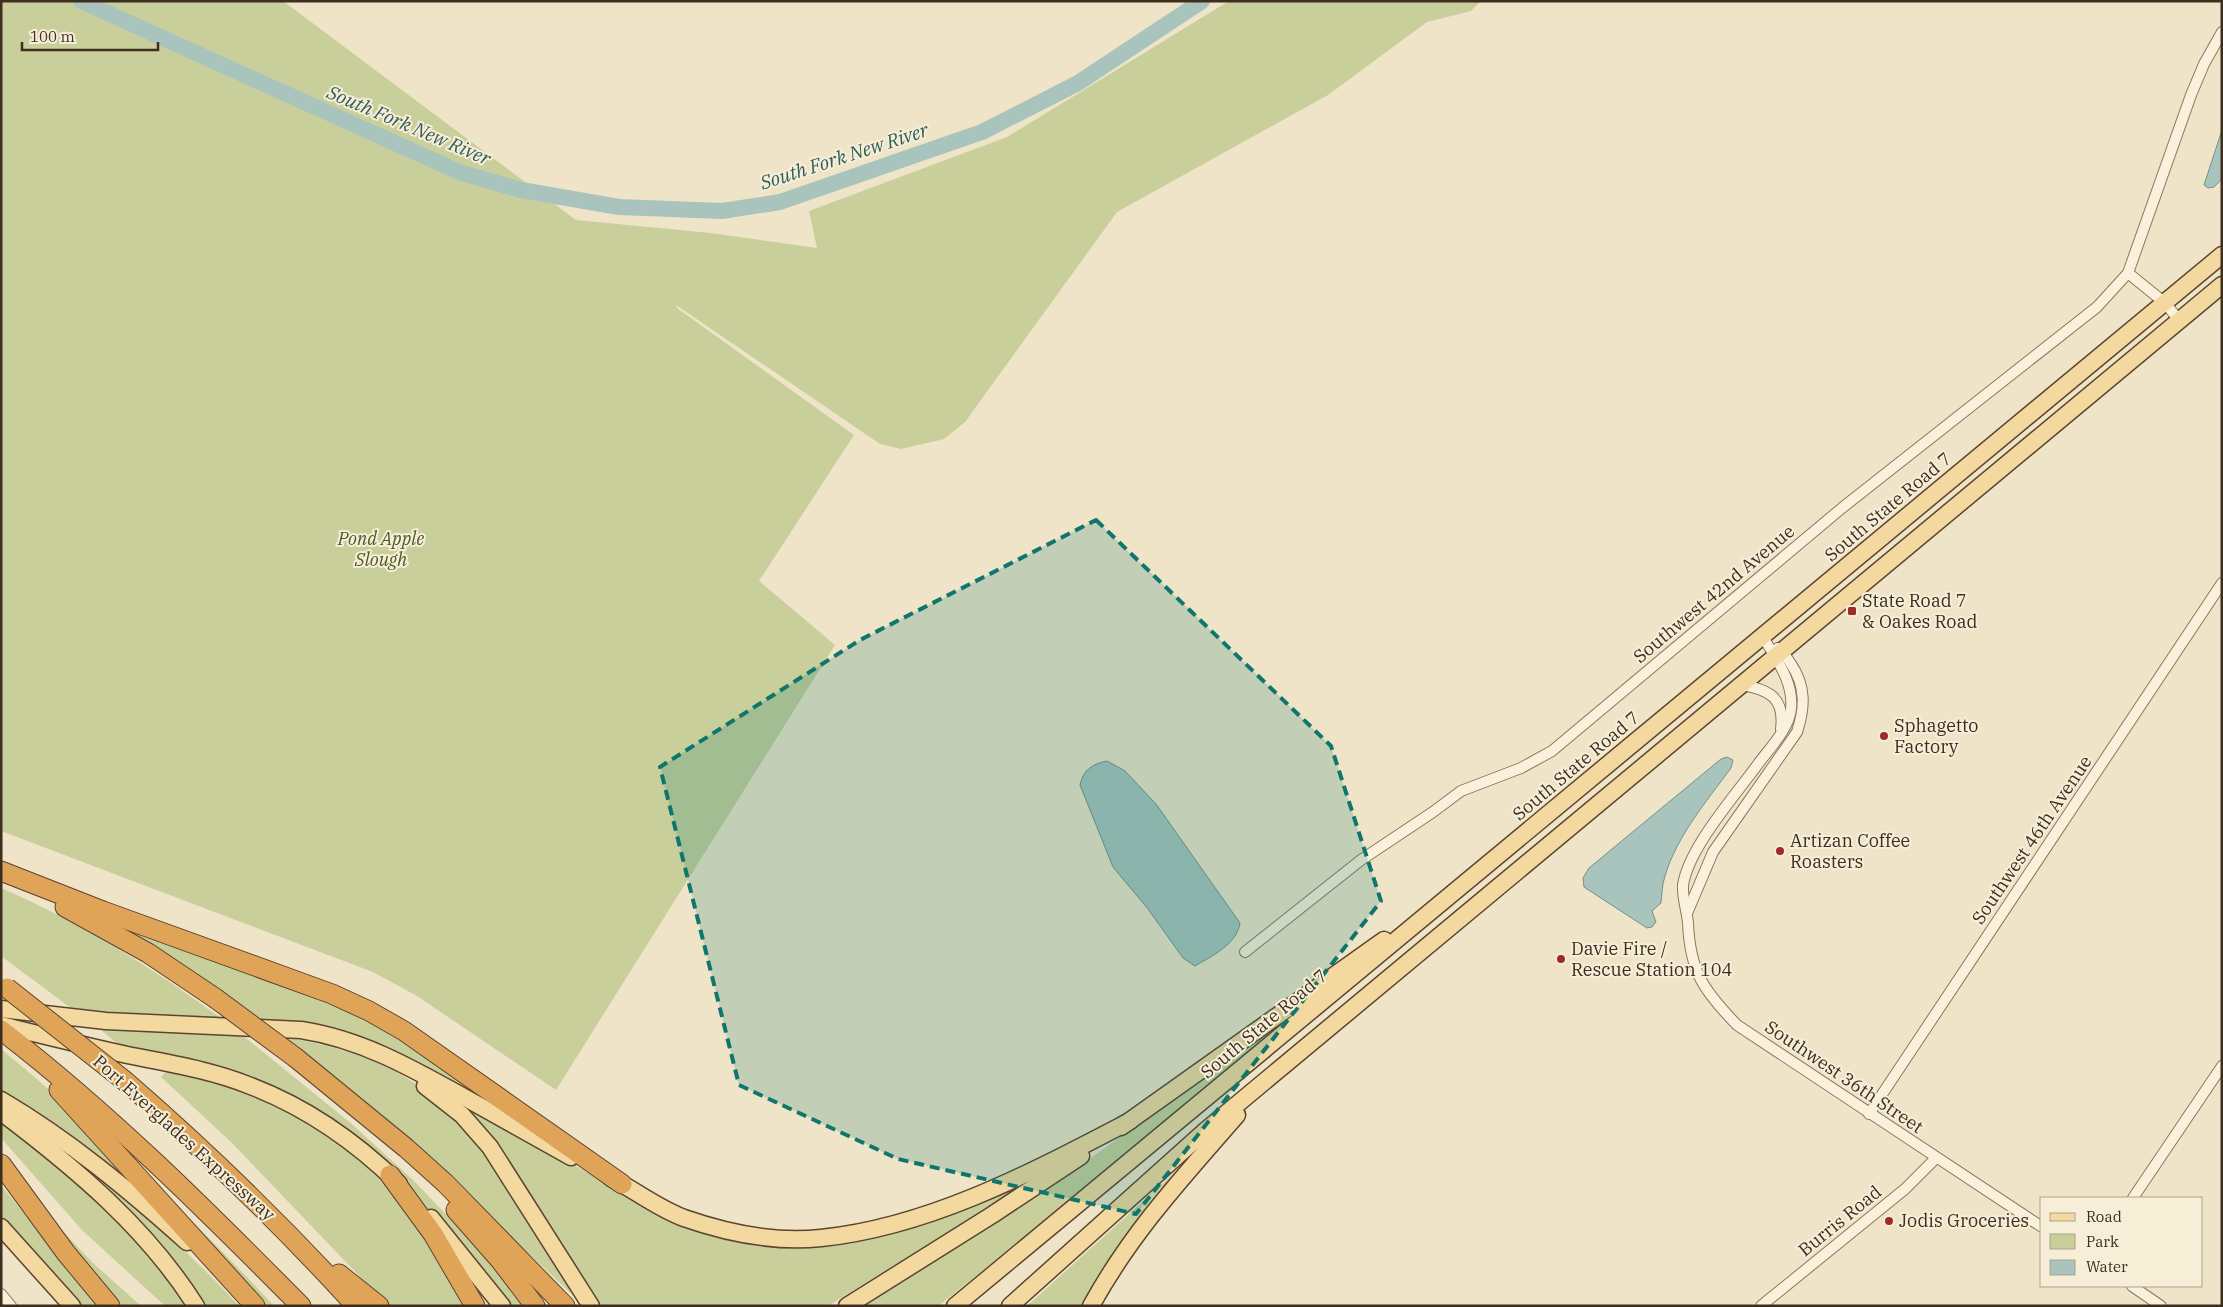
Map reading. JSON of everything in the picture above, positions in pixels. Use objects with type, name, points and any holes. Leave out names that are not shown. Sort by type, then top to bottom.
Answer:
[{"type":"highway","points":[[1,872],[120,937],[169,967],[215,998],[296,1058],[406,1148],[445,1183],[565,1306]]},
{"type":"highway","points":[[1,872],[332,994],[369,1011],[404,1031],[622,1184]]},
{"type":"highway","name":"Port Everglades Expressway","points":[[4,985],[125,1081],[195,1142],[294,1238],[356,1306]]},
{"type":"highway","name":"Port Everglades Expressway","points":[[1,1030],[28,1050],[165,1170],[301,1306]]},
{"type":"highway","points":[[28,1050],[31,1059],[255,1306]]},
{"type":"highway","points":[[296,1058],[433,1186],[500,1260],[535,1306]]},
{"type":"highway","points":[[1,1164],[66,1253],[110,1306]]},
{"type":"highway","points":[[390,1175],[433,1234],[475,1306]]},
{"type":"highway","points":[[294,1238],[379,1306]]},
{"type":"main road","name":"South State Road 7","points":[[955,1306],[1469,882],[2222,255]]},
{"type":"main road","points":[[1010,1306],[1144,1184],[1270,1077],[2222,285]]},
{"type":"main road","points":[[1972,493],[1972,476],[1984,453]]},
{"type":"main road","points":[[847,1306],[1062,1169],[1327,978],[1469,882]]},
{"type":"main road","points":[[1,1009],[106,1021],[301,1030],[330,1034],[359,1044],[408,1066],[622,1184],[660,1207],[716,1228],[746,1235],[781,1238],[819,1238],[856,1233],[911,1218],[965,1200],[1018,1179],[1130,1121]]},
{"type":"main road","points":[[1,1025],[192,1068],[249,1085],[299,1109],[369,1156],[390,1175],[416,1201],[502,1306]]},
{"type":"main road","points":[[381,1054],[443,1098],[462,1115],[490,1147],[591,1306]]},
{"type":"main road","points":[[1091,1306],[1134,1236],[1161,1202],[1270,1077]]},
{"type":"main road","points":[[1,1100],[73,1147],[124,1187],[200,1254],[251,1306]]},
{"type":"main road","points":[[1,1112],[49,1148],[111,1203],[154,1248],[196,1306]]},
{"type":"main road","points":[[1,1227],[72,1306]]},
{"type":"street","points":[[2180,320],[2165,303],[2128,272],[2204,64],[2222,32]]},
{"type":"street","name":"Southwest 42nd Avenue","points":[[1245,952],[1360,860],[1433,812],[1461,791],[1521,768],[1552,751],[1842,508],[2097,307],[2128,272]]},
{"type":"street","name":"Southwest 46th Avenue","points":[[1869,1114],[2222,583]]},
{"type":"street","name":"Southwest 36th Street","points":[[1687,912],[1713,852],[1797,732],[1804,712],[1804,694],[1797,673],[1763,636]]},
{"type":"street","name":"Southwest 36th Street","points":[[1779,654],[1791,701],[1788,720],[1704,838],[1687,871],[1683,887],[1689,944],[1696,971],[1711,998],[1737,1025],[1869,1114],[2040,1225]]},
{"type":"street","points":[[1741,685],[1765,691],[1778,701],[1783,717],[1781,732]]},
{"type":"street","points":[[1728,804],[1726,823],[1729,830]]},
{"type":"street","points":[[2134,1197],[2222,1066]]},
{"type":"street","name":"Burris Road","points":[[1761,1306],[1905,1189],[1936,1158]]},
{"type":"street","points":[[2133,1287],[2161,1306]]},
{"type":"street","points":[[1,1294],[11,1306]]},
{"type":"highlighted area","points":[[1096,520],[1331,746],[1381,901],[1136,1214],[898,1159],[739,1085],[660,767],[860,640]]},
{"type":"green space","name":"Pond Apple Slough","points":[[1,1],[283,1],[576,220],[711,233],[817,248],[809,211],[1007,137],[1229,1],[1481,1],[1471,11],[1427,22],[1328,95],[1117,212],[965,422],[944,439],[901,449],[880,444],[676,305],[677,308],[854,435],[759,581],[835,645],[556,1090],[417,996],[373,972],[1,831]]},
{"type":"green space","points":[[1,888],[88,931],[170,982],[222,1019],[83,1017],[1,956]]},
{"type":"green space","points":[[136,928],[362,1013],[538,1131],[438,1079],[264,1022],[195,972],[133,934]]},
{"type":"green space","points":[[99,1028],[241,1034],[353,1125],[413,1180],[486,1256],[524,1306],[506,1306],[410,1187],[325,1118],[121,1047]]},
{"type":"green space","points":[[1263,1034],[1265,1038],[1071,1200],[938,1306],[860,1306],[1059,1181]]},
{"type":"green space","points":[[282,1037],[328,1046],[373,1061],[415,1083],[452,1114],[471,1135],[504,1180],[579,1301],[423,1153],[368,1104]]},
{"type":"green space","points":[[1,1049],[108,1141],[176,1205],[274,1306],[261,1306],[193,1237],[115,1168],[59,1128],[1,1092]]},
{"type":"green space","points":[[168,1069],[212,1078],[271,1101],[332,1134],[391,1187],[469,1306],[388,1306],[232,1143],[161,1077]]},
{"type":"green space","points":[[444,1091],[661,1215],[800,1246],[1038,1176],[828,1306],[597,1306]]},
{"type":"green space","points":[[1,1117],[81,1181],[147,1252],[188,1306],[165,1306],[82,1230],[1,1138]]},
{"type":"green space","points":[[36,1132],[64,1151],[143,1213],[192,1258],[239,1306],[200,1306]]},
{"type":"green space","points":[[1182,1166],[1085,1306],[1027,1306]]},
{"type":"green space","points":[[1,1185],[98,1306],[77,1306],[1,1222]]},
{"type":"green space","points":[[54,1222],[93,1263],[141,1306],[116,1306]]},
{"type":"water","points":[[2222,130],[2222,179],[2214,187],[2208,188],[2204,185]]},
{"type":"water","points":[[1727,757],[1733,760],[1731,768],[1693,820],[1670,861],[1663,883],[1661,903],[1652,911],[1656,922],[1652,927],[1647,928],[1584,887],[1583,878],[1589,868],[1721,759]]},
{"type":"water","points":[[1107,761],[1125,771],[1156,804],[1240,923],[1234,937],[1223,949],[1195,966],[1183,958],[1148,909],[1113,867],[1080,785],[1083,775],[1089,769]]},
{"type":"waterway","name":"South Fork New River","points":[[81,1],[459,172],[521,190],[619,207],[722,211],[780,202],[982,132],[1078,83],[1202,1]]},
{"type":"place","name":"State Road 7 & Oakes Road","points":[[1852,611]]},
{"type":"place","name":"Sphagetto Factory","points":[[1884,736]]},
{"type":"place","name":"Artizan Coffee Roasters","points":[[1780,851]]},
{"type":"place","name":"Davie Fire / Rescue Station 104","points":[[1561,959]]},
{"type":"place","name":"Jodis Groceries","points":[[1889,1221]]}]
